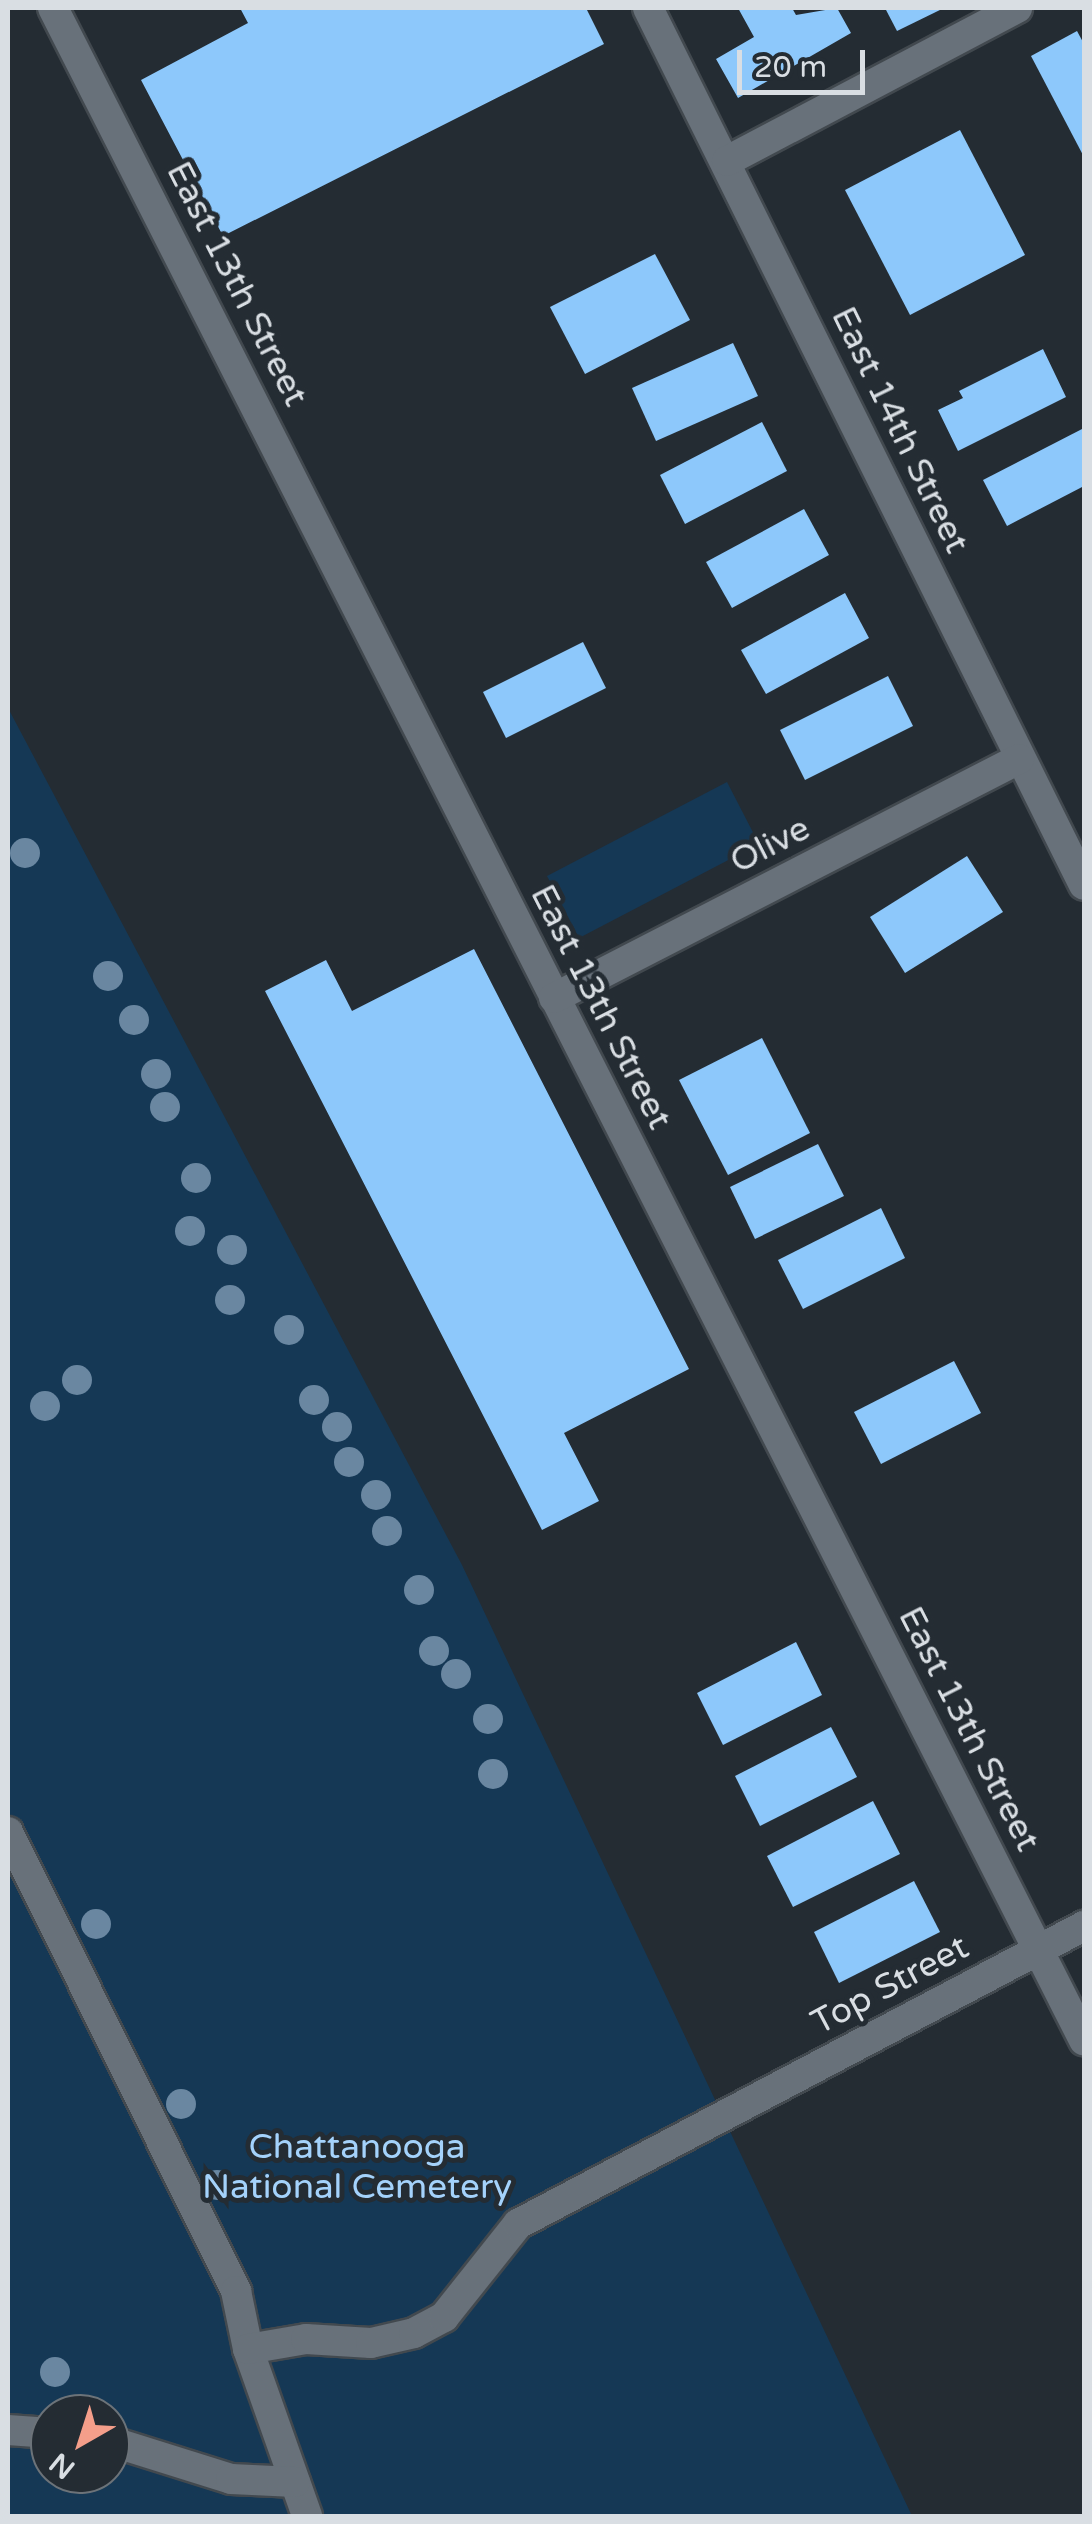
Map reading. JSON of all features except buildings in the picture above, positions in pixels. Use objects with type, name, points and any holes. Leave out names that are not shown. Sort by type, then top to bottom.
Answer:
[{"type":"street","name":"East 13th Street","points":[[53,8],[1084,2040]]},
{"type":"street","name":"East 14th Street","points":[[648,8],[1084,886]]},
{"type":"street","points":[[727,161],[1018,8]]},
{"type":"street","name":"Olive","points":[[554,998],[1020,759]]},
{"type":"street","points":[[8,1832],[236,2291],[248,2349],[308,2516]]},
{"type":"street","name":"Top Street","points":[[248,2349],[306,2338],[372,2343],[414,2332],[444,2317],[518,2224],[1084,1926]]},
{"type":"street","points":[[130,2448],[230,2479],[296,2482]]},
{"type":"green space","name":"Chattanooga National Cemetery","points":[[8,708],[462,1565],[912,2516],[8,2516]]},
{"type":"green space","points":[[727,782],[759,844],[579,938],[547,876]]}]
